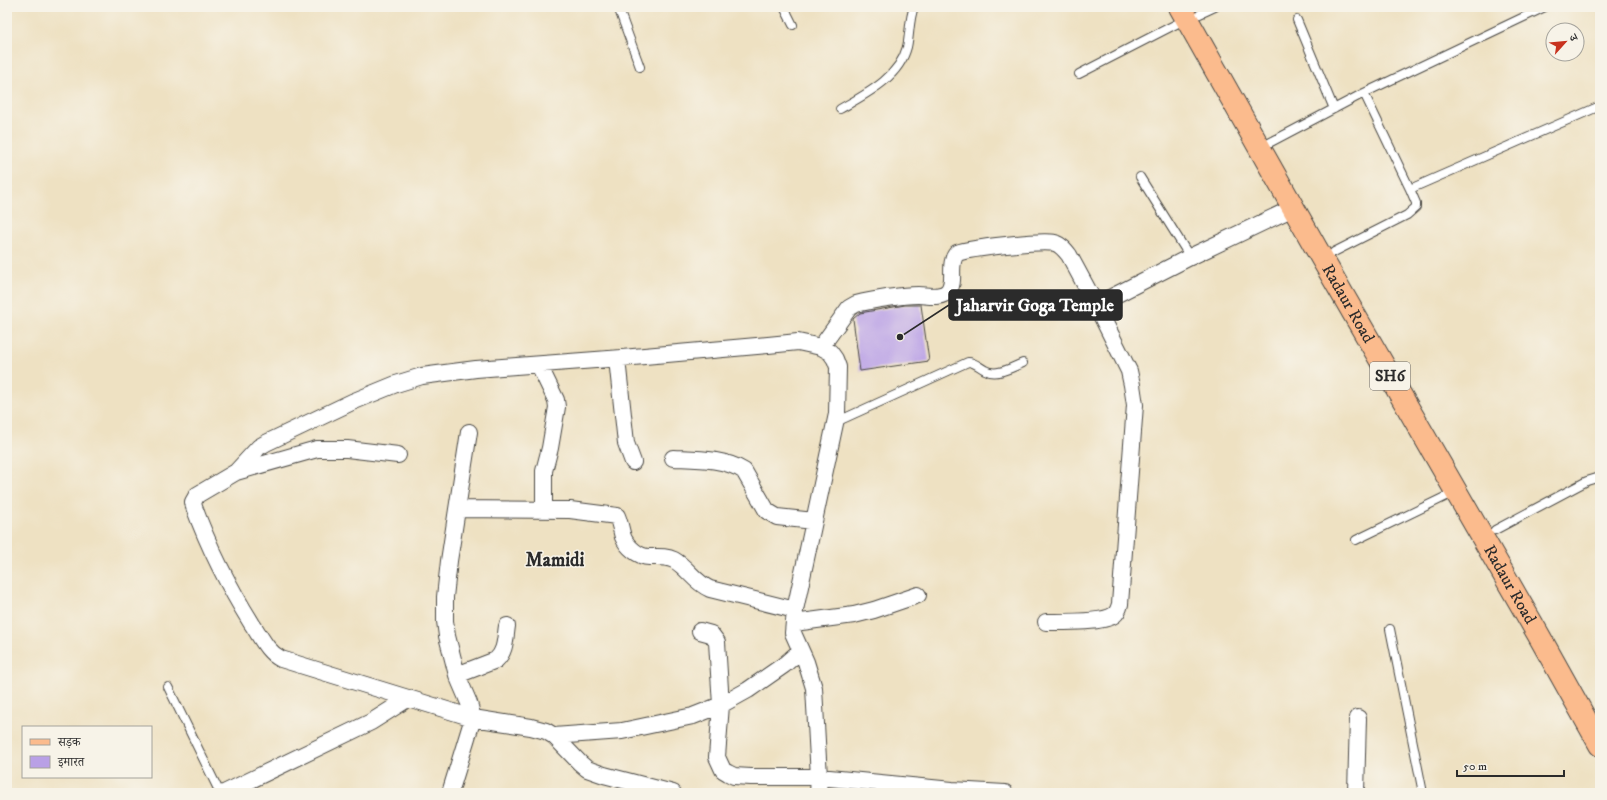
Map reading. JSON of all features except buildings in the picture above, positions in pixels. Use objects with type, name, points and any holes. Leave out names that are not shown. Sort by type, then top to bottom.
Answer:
[{"type":"main road","name":"Radaur Road","points":[[1196,11],[1268,143],[1334,252],[1600,714]]},
{"type":"main road","name":"Radaur Road","points":[[1196,11],[1293,208],[1600,745]]},
{"type":"street","points":[[1096,305],[1190,257],[1293,208]]},
{"type":"street","points":[[821,347],[849,308],[856,304],[916,295],[941,296],[946,293],[951,285],[953,257],[962,251],[1013,245],[1056,243],[1069,255],[1129,371],[1135,405],[1120,604],[1115,614],[1099,620],[1046,622]]},
{"type":"street","points":[[236,472],[259,447],[266,443],[352,402],[396,384],[422,376],[798,342],[821,347],[830,352],[838,367],[836,422],[794,616],[793,633],[806,662],[814,688],[819,777],[818,793]]},
{"type":"street","points":[[617,359],[626,443],[633,462]]},
{"type":"street","points":[[538,365],[556,400],[557,407],[550,448],[544,471],[544,510]]},
{"type":"street","points":[[450,793],[473,718],[469,703],[457,675],[447,636],[445,621],[445,597],[449,561],[469,432]]},
{"type":"street","points":[[398,455],[347,449],[317,448],[236,472],[201,492],[193,502],[216,561],[239,603],[269,650],[281,659],[473,718],[531,727],[554,736],[587,769],[672,793]]},
{"type":"street","points":[[673,458],[698,459],[726,463],[738,467],[744,471],[767,511],[772,516],[814,521]]},
{"type":"street","points":[[458,509],[570,510],[617,516],[620,522],[623,538],[636,552],[645,557],[666,557],[674,560],[700,585],[794,616],[854,615],[918,595]]},
{"type":"street","points":[[457,675],[496,660],[501,655],[504,648],[507,626]]},
{"type":"street","points":[[700,631],[711,634],[717,642],[721,705],[717,757],[723,770],[734,776],[819,777],[953,791],[1005,793]]},
{"type":"street","points":[[554,736],[622,731],[693,716],[721,705],[748,690],[784,665],[800,651]]},
{"type":"street","points":[[224,793],[371,722],[409,698]]},
{"type":"street","points":[[1356,793],[1358,718]]},
{"type":"lane","points":[[618,7],[640,67]]},
{"type":"lane","points":[[784,7],[793,24]]},
{"type":"lane","points":[[840,109],[872,91],[891,75],[900,64],[907,46],[914,7]]},
{"type":"lane","points":[[1268,143],[1364,93],[1545,7]]},
{"type":"lane","points":[[1079,74],[1196,11]]},
{"type":"lane","points":[[1297,20],[1334,109]]},
{"type":"lane","points":[[1334,252],[1407,215],[1414,210],[1416,203],[1364,93]]},
{"type":"lane","points":[[1410,189],[1600,106]]},
{"type":"lane","points":[[1140,177],[1190,257]]},
{"type":"lane","points":[[836,422],[968,362],[973,362],[986,371],[993,372],[1000,372],[1023,363]]},
{"type":"lane","points":[[1495,530],[1587,481],[1600,477]]},
{"type":"lane","points":[[1356,540],[1456,492]]},
{"type":"lane","points":[[1390,629],[1423,793]]},
{"type":"lane","points":[[168,687],[220,793]]},
{"type":"place","name":"Jaharvir Goga Temple","points":[[900,337]]},
{"type":"district","name":"Mamidi","points":[[555,560]]}]
